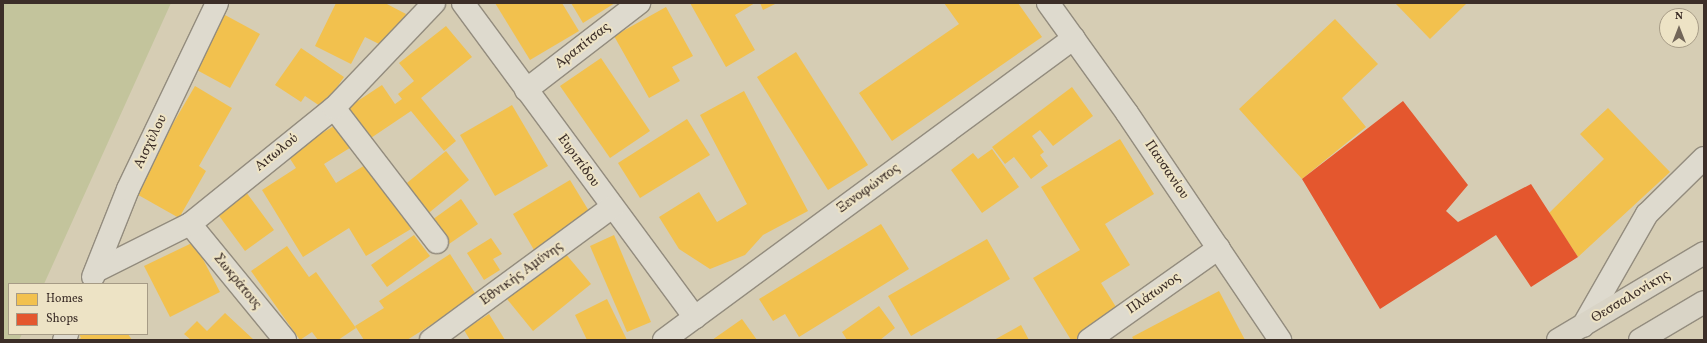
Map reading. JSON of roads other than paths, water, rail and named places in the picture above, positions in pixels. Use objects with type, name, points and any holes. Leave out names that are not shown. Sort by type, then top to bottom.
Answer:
[{"type":"main road","name":"Θεσσαλονίκης","points":[[1558,340],[1704,253]]},
{"type":"main road","points":[[1640,340],[1704,302]]},
{"type":"street","name":"Αισχύλου","points":[[93,278],[128,189],[217,3]]},
{"type":"street","name":"Αιτωλού","points":[[93,278],[190,224],[334,108],[434,3]]},
{"type":"street","name":"Ευριπίδου","points":[[463,3],[695,318]]},
{"type":"street","name":"Αραπίτσας","points":[[526,90],[639,3]]},
{"type":"street","name":"Παυσανίου","points":[[1048,3],[1074,38],[1219,248],[1280,340]]},
{"type":"street","name":"Ξενοφώντος","points":[[664,340],[1074,38]]},
{"type":"street","points":[[334,108],[437,242]]},
{"type":"street","points":[[1583,326],[1647,214],[1704,158]]},
{"type":"street","name":"Εθνικής Αμύνης","points":[[431,340],[612,207]]},
{"type":"street","name":"Σωκράτους","points":[[190,224],[284,340]]},
{"type":"street","name":"Πλάτωνος","points":[[1089,340],[1219,248]]}]
